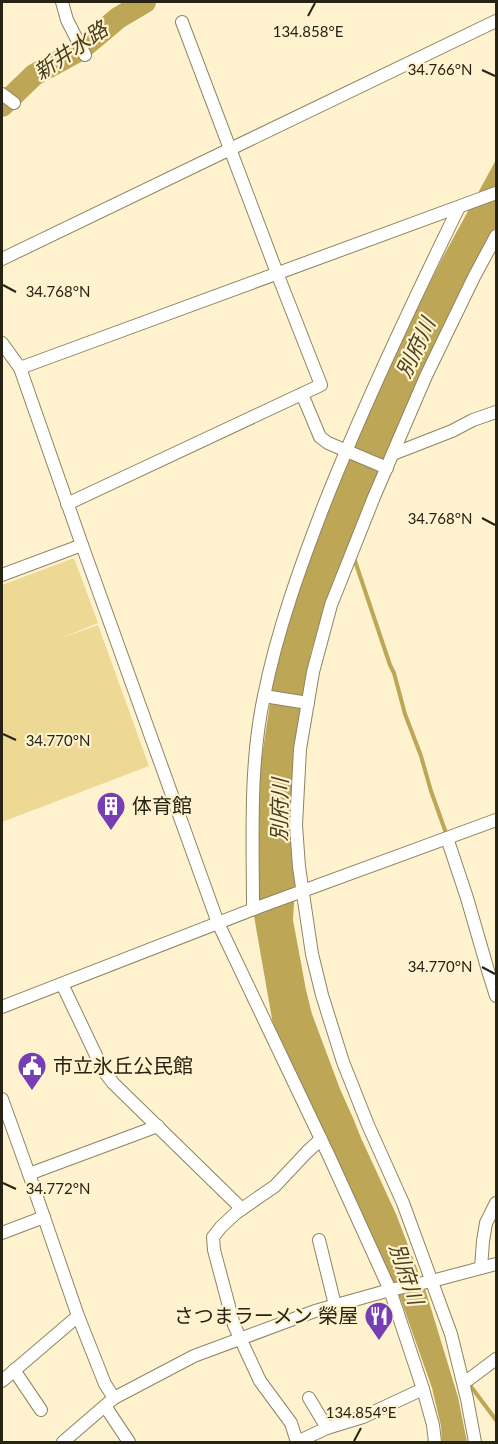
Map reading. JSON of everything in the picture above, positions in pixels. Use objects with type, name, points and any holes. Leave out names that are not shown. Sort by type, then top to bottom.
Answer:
[{"type":"street","points":[[62,2],[67,20],[85,55]]},
{"type":"street","points":[[2,259],[496,21]]},
{"type":"street","points":[[67,504],[321,385],[182,22]]},
{"type":"street","points":[[2,94],[14,103]]},
{"type":"street","points":[[20,368],[496,193]]},
{"type":"street","points":[[256,908],[254,792],[258,729],[278,638],[293,588],[346,450],[378,376],[461,206]]},
{"type":"street","points":[[475,1443],[464,1383],[451,1334],[404,1203],[368,1125],[343,1062],[319,985],[300,893],[296,825],[300,748],[320,645],[332,605],[374,497],[426,376],[496,236]]},
{"type":"street","points":[[2,343],[20,368],[218,923],[390,1290],[423,1389],[433,1425],[435,1443]]},
{"type":"street","points":[[302,394],[320,437],[328,443],[387,468]]},
{"type":"street","points":[[393,454],[496,412]]},
{"type":"street","points":[[2,575],[82,545]]},
{"type":"street","points":[[264,696],[308,703]]},
{"type":"street","points":[[2,1007],[256,908],[496,820]]},
{"type":"street","points":[[447,838],[496,996]]},
{"type":"street","points":[[62,984],[103,1070],[113,1083],[242,1209]]},
{"type":"street","points":[[2,1099],[78,1316],[110,1402],[129,1443]]},
{"type":"street","points":[[29,1174],[158,1126]]},
{"type":"street","points":[[321,1139],[275,1186],[242,1209],[213,1237],[214,1250],[234,1325],[260,1381],[291,1423],[297,1442],[327,1428],[363,1417],[423,1389]]},
{"type":"street","points":[[481,1268],[486,1223],[496,1203]]},
{"type":"street","points":[[2,1233],[44,1217]]},
{"type":"street","points":[[319,1240],[335,1305]]},
{"type":"street","points":[[63,1443],[110,1402],[194,1356],[315,1311],[496,1264]]},
{"type":"street","points":[[2,1381],[78,1316]]},
{"type":"street","points":[[464,1383],[496,1359]]},
{"type":"street","points":[[14,1370],[41,1410]]},
{"type":"street","points":[[309,1398],[327,1428]]},
{"type":"shaded area","points":[[74,558],[98,623],[59,639],[98,625],[149,766],[2,822],[2,585]]},
{"type":"water","name":"別府川","points":[[496,160],[496,226],[464,283],[429,355],[326,605],[311,652],[294,748],[291,803],[295,886],[293,920],[306,990],[312,1014],[340,1089],[396,1214],[426,1292],[458,1397],[467,1442],[442,1442],[441,1426],[432,1388],[401,1300],[275,1036],[254,916],[257,899],[260,769],[276,664],[293,599],[342,470],[404,334]]},
{"type":"waterway","name":"新井水路","points":[[2,106],[34,75],[80,50],[118,18],[145,2]]},
{"type":"waterway","points":[[354,558],[446,833]]},
{"type":"waterway","points":[[469,1384],[496,1420]]},
{"type":"place","name":"体育館","points":[[111,832]]},
{"type":"place","name":"市立氷丘公民館","points":[[32,1092]]},
{"type":"place","name":"さつまラーメン 榮屋","points":[[379,1342]]}]
